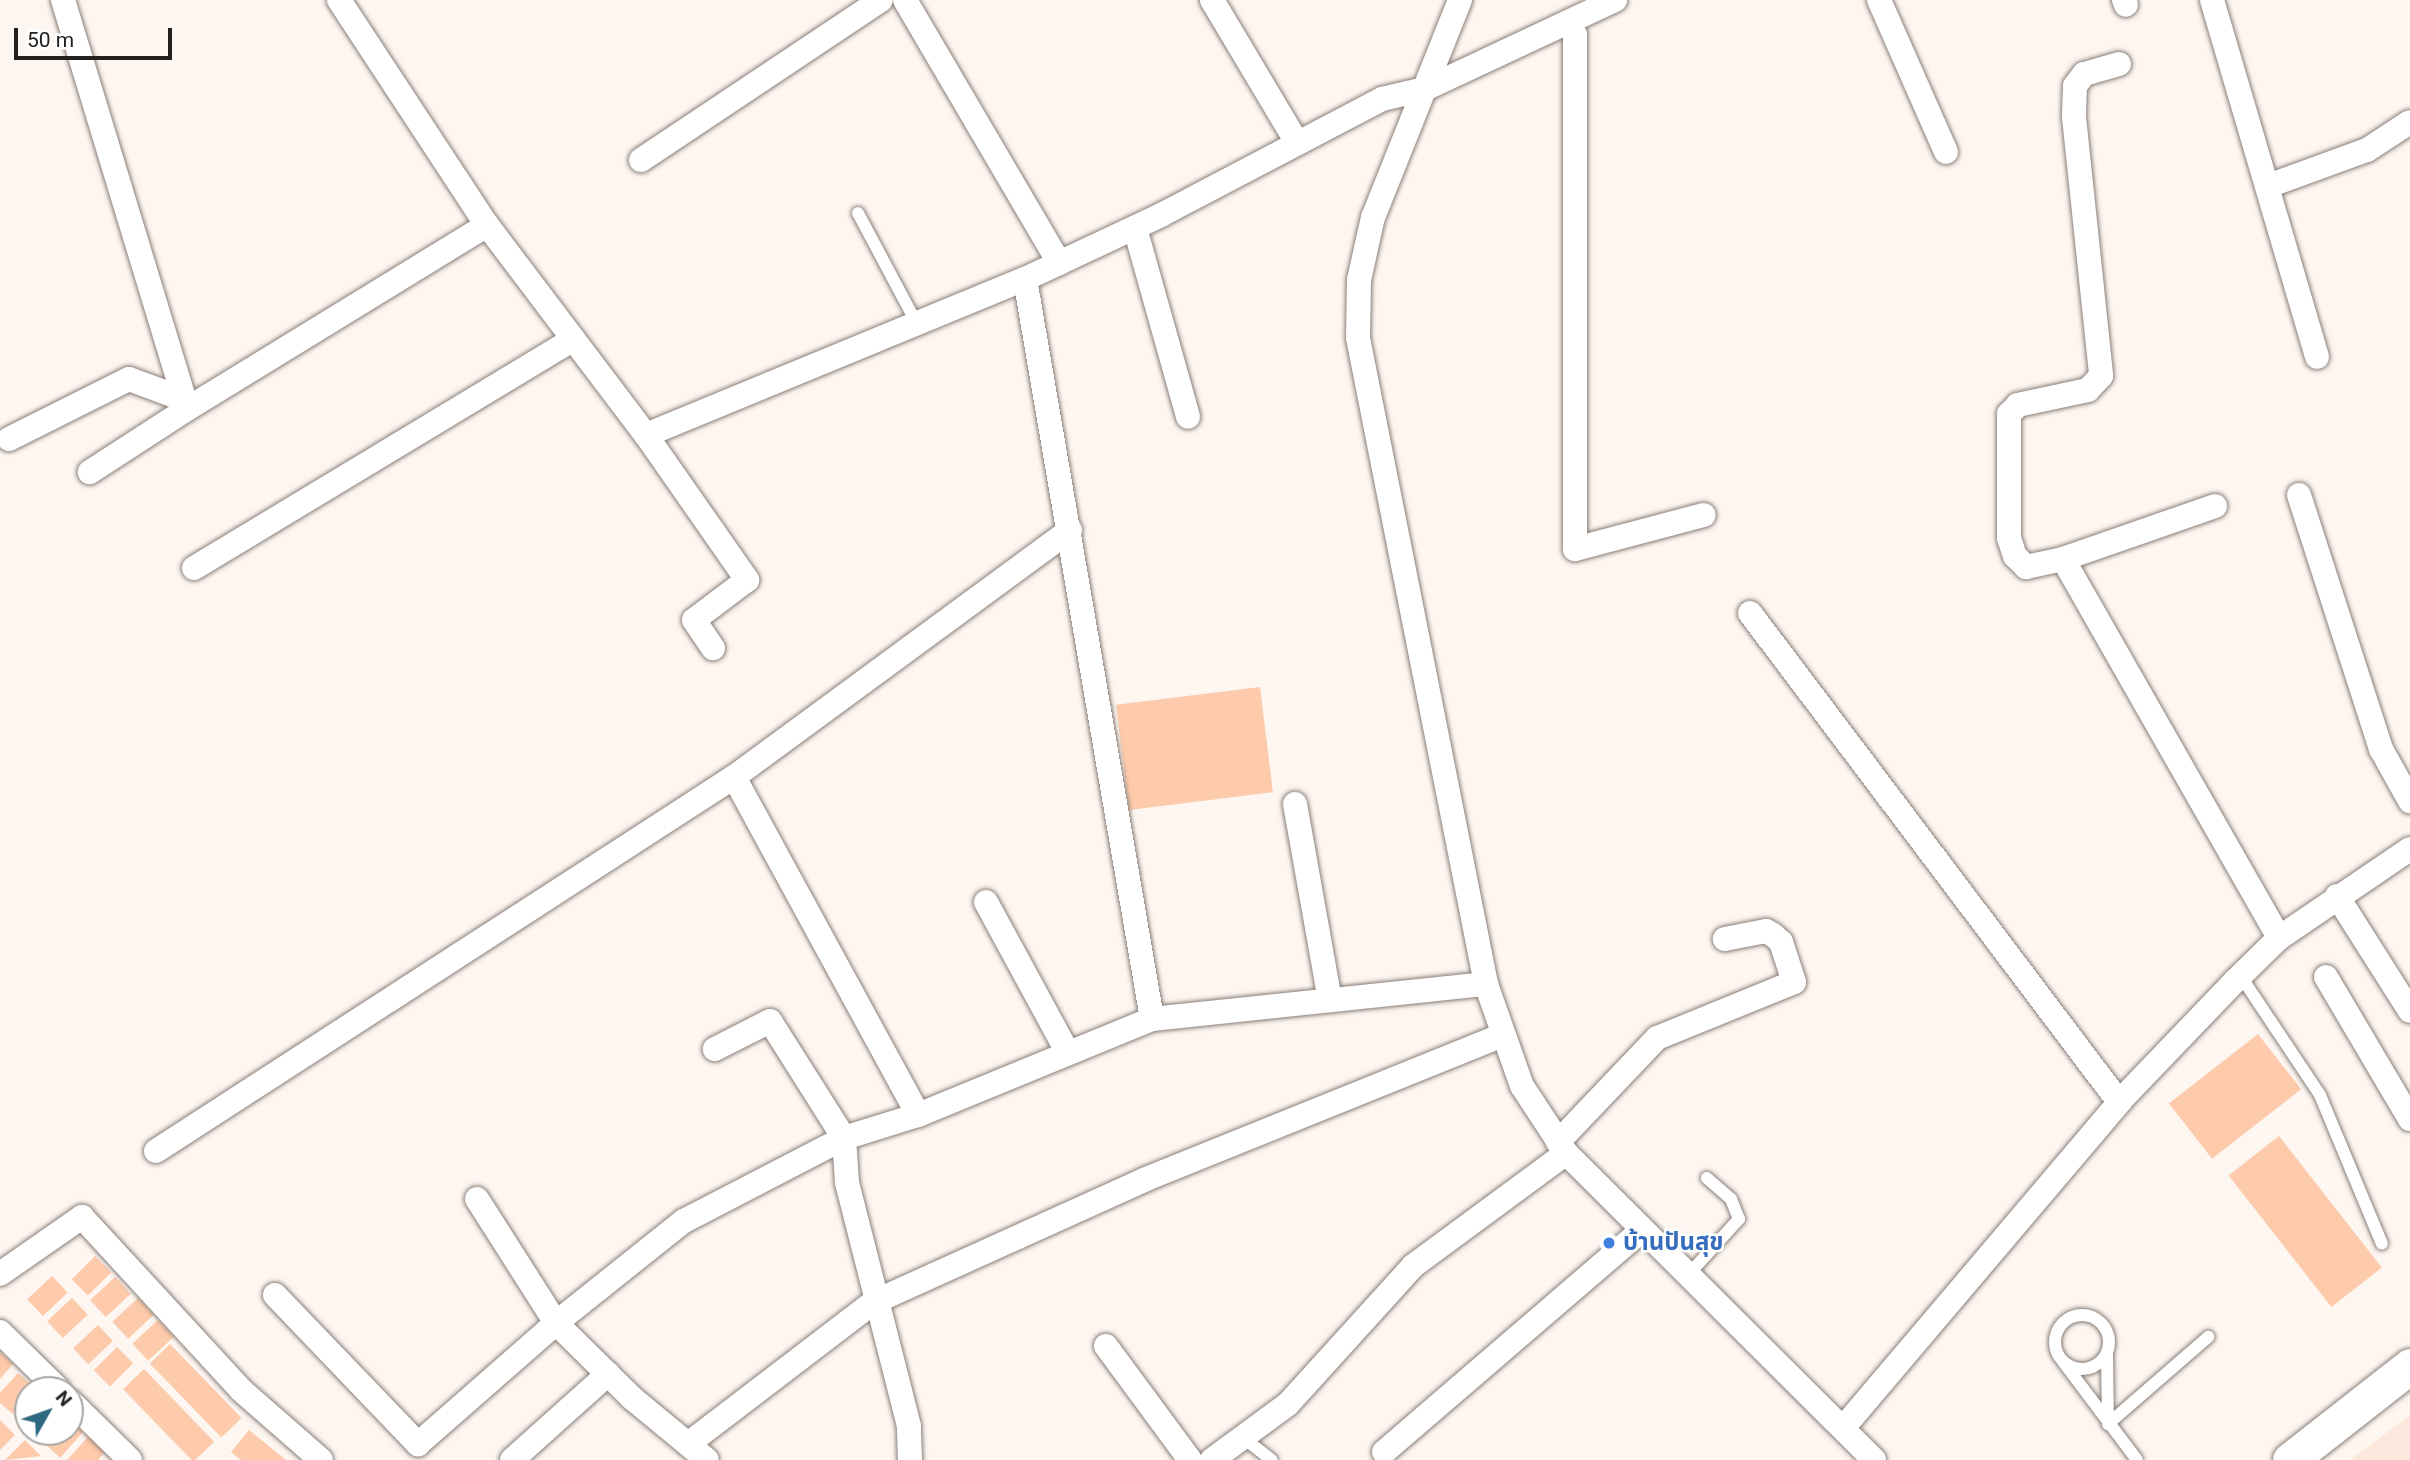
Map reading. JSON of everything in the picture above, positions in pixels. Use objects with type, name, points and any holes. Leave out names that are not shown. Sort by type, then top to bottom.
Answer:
[{"type":"main road","points":[[2290,1460],[2410,1366]]},
{"type":"street","points":[[63,0],[185,404]]},
{"type":"street","points":[[339,0],[488,225],[646,435],[747,580],[694,620],[713,648]]},
{"type":"street","points":[[641,160],[881,0]]},
{"type":"street","points":[[905,0],[1059,264]]},
{"type":"street","points":[[1212,0],[1296,141]]},
{"type":"street","points":[[1460,0],[1373,217],[1359,280],[1358,338],[1486,984],[1522,1086],[1562,1148],[1871,1459]]},
{"type":"street","points":[[646,435],[1059,264],[1135,228],[1296,141],[1382,99],[1425,89],[1615,0]]},
{"type":"street","points":[[1879,0],[1947,152]]},
{"type":"street","points":[[2212,0],[2317,357]]},
{"type":"street","points":[[1569,22],[1575,35],[1575,549],[1704,515]]},
{"type":"street","points":[[2119,64],[2084,74],[2075,86],[2074,117],[2101,376],[2088,390],[2018,405],[2009,414],[2009,538],[2015,556],[2026,567],[2063,559],[2216,506]]},
{"type":"street","points":[[2268,186],[2367,149],[2410,122]]},
{"type":"street","points":[[90,472],[185,404],[488,225]]},
{"type":"street","points":[[1135,228],[1188,417]]},
{"type":"street","points":[[1025,279],[1152,1019]]},
{"type":"street","points":[[194,568],[573,339]]},
{"type":"street","points":[[9,439],[129,379],[185,404]]},
{"type":"street","points":[[2299,495],[2381,749],[2410,801]]},
{"type":"street","points":[[156,1151],[734,777],[1070,530]]},
{"type":"street","points":[[2063,559],[2279,937]]},
{"type":"street","points":[[1750,613],[2119,1101]]},
{"type":"street","points":[[734,777],[918,1115]]},
{"type":"street","points":[[1295,804],[1330,1000]]},
{"type":"street","points":[[1843,1428],[2119,1101],[2240,975],[2279,937],[2410,849]]},
{"type":"street","points":[[2337,896],[2410,1011]]},
{"type":"street","points":[[986,902],[1067,1051]]},
{"type":"street","points":[[1212,1460],[1287,1404],[1413,1266],[1562,1148],[1657,1038],[1794,982],[1781,942],[1773,934],[1766,931],[1725,939]]},
{"type":"street","points":[[2326,977],[2410,1119]]},
{"type":"street","points":[[275,1296],[418,1444],[556,1323],[684,1221],[844,1138],[918,1115],[1067,1051],[1152,1019],[1486,984]]},
{"type":"street","points":[[715,1049],[769,1021],[844,1138],[846,1182],[874,1302],[909,1426],[910,1460]]},
{"type":"street","points":[[688,1444],[874,1302],[1144,1180],[1502,1035]]},
{"type":"street","points":[[477,1199],[556,1323],[608,1374],[707,1460]]},
{"type":"street","points":[[0,1274],[82,1217],[241,1390],[321,1460]]},
{"type":"street","points":[[1384,1452],[1642,1231]]},
{"type":"street","points":[[0,1332],[45,1376]]},
{"type":"street","points":[[1106,1346],[1190,1460]]},
{"type":"street","points":[[512,1460],[608,1374]]},
{"type":"street","points":[[84,1415],[130,1460]]},
{"type":"lane","points":[[858,213],[917,324]]},
{"type":"lane","points":[[2240,975],[2320,1095],[2382,1244]]},
{"type":"lane","points":[[1688,1275],[1739,1219],[1731,1199],[1707,1178]]},
{"type":"lane","points":[[2108,1424],[2105,1328],[2095,1319],[2078,1315],[2061,1324],[2054,1345],[2108,1424],[2137,1460]]},
{"type":"lane","points":[[2108,1424],[2208,1337]]},
{"type":"lane","points":[[2064,1363],[2084,1370],[2107,1354]]},
{"type":"lane","points":[[1241,1436],[1272,1460]]},
{"type":"shaded area","points":[[2410,1415],[2410,1460],[2350,1460]]},
{"type":"building","points":[[1260,687],[1273,792],[1129,810],[1116,705]]},
{"type":"building","points":[[2258,1034],[2301,1089],[2212,1159],[2169,1104]]},
{"type":"building","points":[[2279,1136],[2382,1268],[2331,1307],[2229,1175]]},
{"type":"building","points":[[95,1256],[111,1272],[88,1296],[72,1279]]},
{"type":"building","points":[[52,1276],[68,1293],[43,1316],[27,1299]]},
{"type":"building","points":[[115,1277],[131,1294],[106,1317],[90,1300]]},
{"type":"building","points":[[72,1298],[88,1315],[63,1338],[47,1321]]},
{"type":"building","points":[[138,1298],[154,1315],[128,1339],[112,1322]]},
{"type":"building","points":[[158,1320],[174,1337],[148,1361],[132,1344]]},
{"type":"building","points":[[98,1325],[113,1341],[88,1364],[73,1348]]},
{"type":"building","points":[[170,1344],[242,1418],[221,1438],[150,1363]]},
{"type":"building","points":[[117,1347],[133,1363],[110,1387],[94,1370]]},
{"type":"building","points":[[0,1352],[13,1364],[0,1379]]},
{"type":"building","points":[[144,1369],[214,1442],[195,1460],[192,1460],[123,1389]]},
{"type":"building","points":[[14,1377],[13,1414],[0,1403],[0,1393]]},
{"type":"building","points":[[0,1420],[14,1436],[0,1450]]},
{"type":"building","points":[[249,1430],[286,1460],[241,1460],[231,1452]]},
{"type":"building","points":[[88,1437],[105,1452],[98,1460],[67,1460],[80,1446],[84,1446]]},
{"type":"building","points":[[19,1446],[31,1446],[41,1456],[5,1460]]},
{"type":"building","points":[[47,1446],[71,1446],[60,1458]]},
{"type":"place","name":"บ้านปันสุข","points":[[1609,1243]]}]
